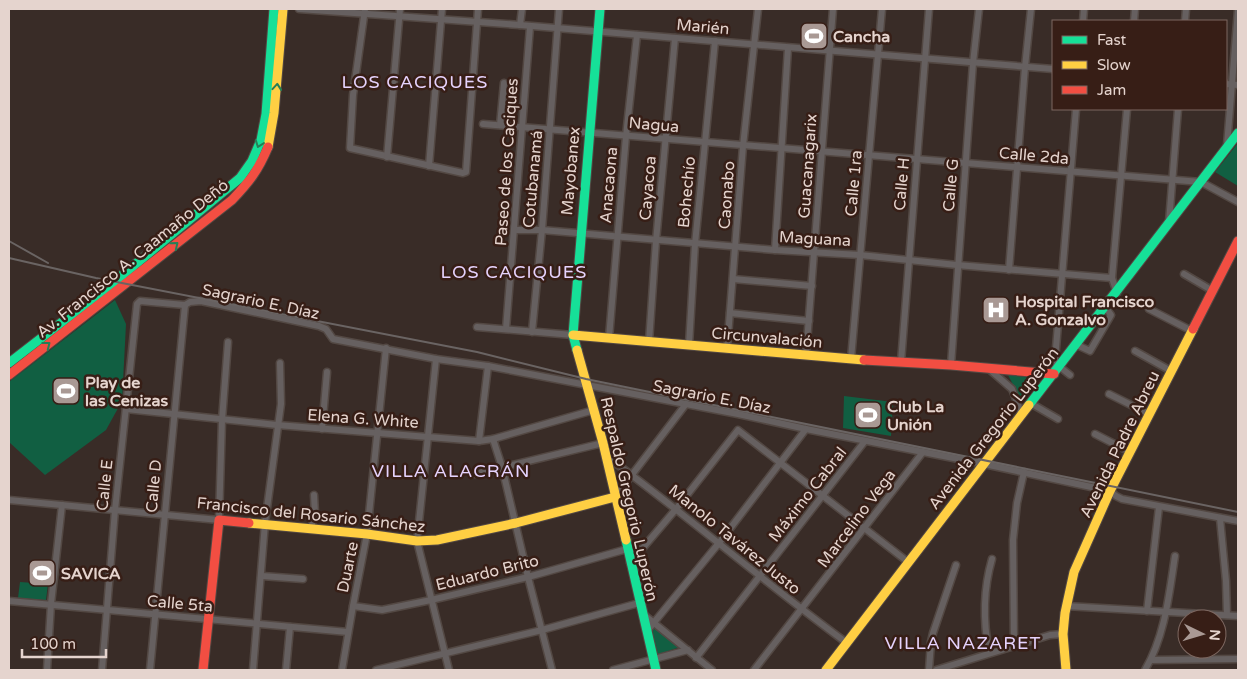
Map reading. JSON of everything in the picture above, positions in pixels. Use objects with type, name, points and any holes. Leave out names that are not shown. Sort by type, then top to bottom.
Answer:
[{"type":"main road","name":"Av. Francisco A. Caamaño Deñó","points":[[9,364],[122,275],[240,178],[252,161],[263,131],[274,9]]},
{"type":"main road","name":"Av. Francisco A. Caamaño Deñó","points":[[9,375],[232,200],[249,182],[260,166],[270,142],[283,9]]},
{"type":"main road","name":"Mayobanex","points":[[573,335],[588,133],[600,9]]},
{"type":"main road","name":"Avenida Gregorio Luperón","points":[[826,670],[1106,308],[1238,133]]},
{"type":"main road","name":"Avenida Padre Abreu","points":[[1066,670],[1063,634],[1066,606],[1074,572],[1110,490],[1213,291],[1235,255],[1238,243]]},
{"type":"main road","name":"Circunvalación","points":[[573,335],[851,359],[1057,371]]},
{"type":"main road","name":"Respaldo Gregorio Luperón","points":[[573,335],[603,443],[656,670]]},
{"type":"main road","name":"Francisco del Rosario Sánchez","points":[[219,520],[266,523],[417,541],[438,540],[516,523],[615,497]]},
{"type":"main road","points":[[203,670],[219,520]]},
{"type":"street","name":"Marién","points":[[299,9],[365,11],[400,16],[1052,69]]},
{"type":"street","points":[[387,157],[400,9]]},
{"type":"street","points":[[430,166],[442,9]]},
{"type":"street","points":[[365,11],[353,95],[349,147],[351,149],[463,173],[466,172],[478,9]]},
{"type":"street","points":[[520,25],[522,9]]},
{"type":"street","name":"Cotubanamá","points":[[532,332],[559,9]]},
{"type":"street","name":"Caonabo","points":[[728,348],[743,146],[758,9]]},
{"type":"street","name":"Guacanagarix","points":[[806,355],[833,9]]},
{"type":"street","name":"Calle 1ra","points":[[851,359],[882,9]]},
{"type":"street","name":"Calle H","points":[[901,362],[928,9]]},
{"type":"street","name":"Calle G","points":[[951,365],[957,265],[979,9]]},
{"type":"street","points":[[1009,270],[1031,9]]},
{"type":"street","points":[[1227,147],[1238,10]]},
{"type":"street","name":"Paseo de los Caciques","points":[[506,329],[530,26]]},
{"type":"street","name":"Anacaona","points":[[609,338],[626,136],[637,35]]},
{"type":"street","name":"Cayacoa","points":[[649,342],[656,241],[675,38]]},
{"type":"street","name":"Bohechío","points":[[689,345],[695,244],[716,41]]},
{"type":"street","points":[[775,250],[788,48]]},
{"type":"street","points":[[500,125],[504,83]]},
{"type":"street","points":[[1070,375],[1057,371],[1062,274],[1076,110]]},
{"type":"street","points":[[1117,293],[1112,278],[1127,110]]},
{"type":"street","points":[[1168,226],[1178,110]]},
{"type":"street","name":"Nagua","points":[[483,124],[823,152]]},
{"type":"street","name":"Calle 2da","points":[[823,152],[1200,182],[1238,202]]},
{"type":"street","name":"Maguana","points":[[515,230],[542,230],[617,238],[860,255],[909,261],[1112,278]]},
{"type":"street","points":[[1184,274],[1213,291]]},
{"type":"street","points":[[733,279],[812,286]]},
{"type":"street","name":"Sagrario E. Díaz","points":[[138,302],[184,305],[190,302],[201,301],[319,326],[326,329],[333,339],[436,359],[488,366],[738,414],[806,430],[1110,490],[1122,499],[1238,521]]},
{"type":"street","name":"Calle E","points":[[102,670],[106,610],[138,302]]},
{"type":"street","name":"Calle D","points":[[150,670],[184,305]]},
{"type":"street","points":[[1077,345],[1090,350],[1112,315],[1106,308]]},
{"type":"street","points":[[1149,309],[1192,331]]},
{"type":"street","points":[[730,313],[809,320]]},
{"type":"street","name":"Circunvalación","points":[[477,327],[573,335]]},
{"type":"street","points":[[219,520],[222,420],[228,342]]},
{"type":"street","name":"Duarte","points":[[342,670],[367,534],[386,348]]},
{"type":"street","points":[[1135,351],[1171,371]]},
{"type":"street","points":[[436,359],[417,541],[449,670]]},
{"type":"street","points":[[254,670],[266,523],[281,404],[280,363]]},
{"type":"street","points":[[479,441],[488,366]]},
{"type":"street","points":[[988,368],[1012,389],[1022,416]]},
{"type":"street","points":[[322,429],[327,372]]},
{"type":"street","points":[[1109,394],[1149,414]]},
{"type":"street","points":[[615,497],[686,404]]},
{"type":"street","points":[[1032,404],[1058,418]]},
{"type":"street","name":"Elena G. White","points":[[126,409],[376,434],[479,441],[493,439],[594,410]]},
{"type":"street","points":[[630,563],[676,509],[738,430],[908,562]]},
{"type":"street","points":[[646,631],[719,543],[806,430]]},
{"type":"street","points":[[1095,434],[1130,452]]},
{"type":"street","points":[[493,439],[502,467],[552,670]]},
{"type":"street","name":"Máximo Cabral","points":[[696,658],[865,441]]},
{"type":"street","points":[[475,474],[603,443]]},
{"type":"street","name":"Marcelino Vega","points":[[754,670],[865,530],[923,452]]},
{"type":"street","name":"Manolo Tavárez Justo","points":[[606,456],[676,509],[802,610],[847,643]]},
{"type":"street","points":[[1014,646],[1013,540],[1016,503],[1024,472]]},
{"type":"street","points":[[311,528],[315,514],[314,495]]},
{"type":"street","name":"Francisco del Rosario Sánchez","points":[[9,500],[219,520]]},
{"type":"street","points":[[47,670],[51,604],[62,505]]},
{"type":"street","points":[[1147,611],[1159,506]]},
{"type":"street","points":[[1220,518],[1227,609]]},
{"type":"street","name":"Eduardo Brito","points":[[353,606],[382,610],[431,600],[528,577],[627,549]]},
{"type":"street","points":[[1145,670],[1151,660],[1166,612],[1175,556]]},
{"type":"street","points":[[989,653],[986,635],[985,589],[992,559]]},
{"type":"street","points":[[929,670],[933,633],[956,565]]},
{"type":"street","points":[[262,576],[303,579]]},
{"type":"street","name":"Calle 5ta","points":[[9,600],[348,632]]},
{"type":"street","points":[[376,670],[542,630],[639,603]]},
{"type":"street","points":[[1066,606],[1177,613]]},
{"type":"street","points":[[642,614],[712,670]]},
{"type":"street","points":[[1227,616],[1238,616]]},
{"type":"street","points":[[286,670],[290,627]]},
{"type":"street","points":[[936,670],[1050,635],[1063,634]]},
{"type":"street","points":[[613,670],[688,650]]},
{"type":"street","points":[[1151,660],[1238,659]]},
{"type":"green space","points":[[1238,143],[1238,186],[1215,172]]},
{"type":"green space","name":"Play de las Cenizas","points":[[115,300],[126,324],[122,401],[106,430],[45,475],[9,442],[9,382]]},
{"type":"green space","points":[[1008,375],[1040,379],[1022,402]]},
{"type":"green space","name":"Club La Unión","points":[[844,396],[893,402],[891,436],[843,428]]},
{"type":"green space","name":"SAVICA","points":[[36,568],[49,570],[49,577],[36,577]]},
{"type":"green space","points":[[20,582],[48,584],[46,600],[18,598]]},
{"type":"green space","points":[[656,627],[680,647],[656,655],[651,633]]},
{"type":"railway","points":[[9,241],[48,263]]},
{"type":"railway","points":[[9,258],[96,278],[477,352],[586,379],[1238,512]]},
{"type":"traffic: fast","points":[[9,363],[115,281],[240,178],[252,161],[261,140],[266,114],[274,9]]},
{"type":"traffic: fast","points":[[577,350],[573,335],[600,9]]},
{"type":"traffic: fast","points":[[1029,405],[1238,133]]},
{"type":"traffic: fast","points":[[626,540],[656,670]]},
{"type":"traffic: slow","points":[[268,147],[274,113],[283,9]]},
{"type":"traffic: slow","points":[[1066,670],[1063,634],[1065,613],[1074,572],[1110,491],[1193,329]]},
{"type":"traffic: slow","points":[[573,335],[864,360]]},
{"type":"traffic: slow","points":[[577,350],[603,443],[626,540]]},
{"type":"traffic: slow","points":[[826,670],[1029,405]]},
{"type":"traffic: slow","points":[[249,523],[367,534],[417,541],[437,540],[516,523],[615,497]]},
{"type":"traffic: jam","points":[[9,375],[232,200],[253,176],[268,147]]},
{"type":"traffic: jam","points":[[1193,329],[1238,241]]},
{"type":"traffic: jam","points":[[864,360],[1054,374]]},
{"type":"traffic: jam","points":[[203,670],[219,520],[249,523]]},
{"type":"place","name":"Cancha","points":[[814,36]]},
{"type":"place","name":"Hospital Francisco A. Gonzalvo","points":[[996,310]]},
{"type":"place","name":"Play de las Cenizas","points":[[66,391]]},
{"type":"place","name":"Club La Unión","points":[[868,415]]},
{"type":"place","name":"SAVICA","points":[[42,573]]},
{"type":"district","name":"LOS CACIQUES","points":[[415,82]]},
{"type":"district","name":"LOS CACIQUES","points":[[514,272]]},
{"type":"district","name":"VILLA ALACRÁN","points":[[451,471]]},
{"type":"district","name":"VILLA NAZARET","points":[[963,643]]}]
